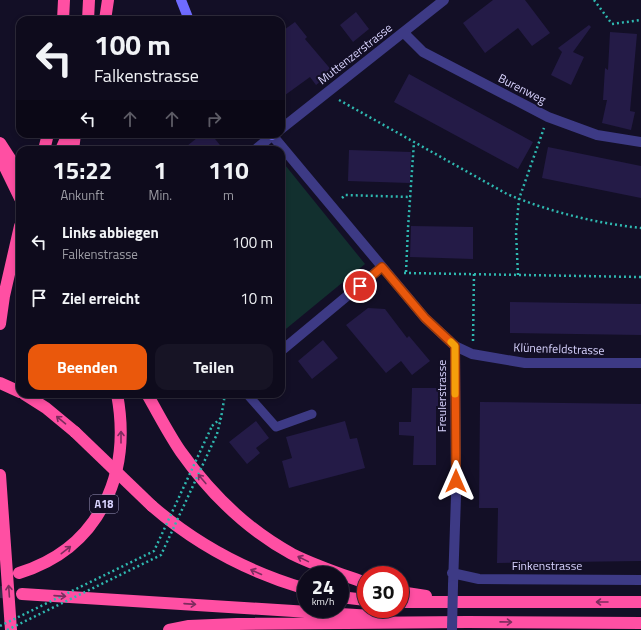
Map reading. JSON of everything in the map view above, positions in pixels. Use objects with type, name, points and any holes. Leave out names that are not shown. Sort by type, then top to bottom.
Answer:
[{"type":"highway","points":[[64,0],[64,16]]},
{"type":"highway","points":[[88,16],[89,0]]},
{"type":"highway","points":[[106,16],[108,0]]},
{"type":"highway","points":[[0,143],[16,168]]},
{"type":"highway","points":[[0,157],[16,190]]},
{"type":"highway","points":[[0,324],[4,296],[16,244]]},
{"type":"highway","points":[[10,271],[16,257]]},
{"type":"highway","points":[[0,383],[16,390]]},
{"type":"highway","points":[[30,398],[46,408],[75,432],[152,506],[183,531],[225,557],[265,576],[297,586]]},
{"type":"highway","name":"A18","points":[[19,573],[46,563],[68,548],[89,528],[103,505],[110,491],[119,462],[121,423],[118,398]]},
{"type":"highway","points":[[149,398],[180,451],[195,471],[238,515],[261,534],[292,553],[328,570],[357,580]]},
{"type":"highway","points":[[0,476],[11,630]]},
{"type":"highway","points":[[409,593],[467,601]]},
{"type":"highway","points":[[22,594],[466,622]]},
{"type":"highway","points":[[409,602],[641,602]]},
{"type":"highway","points":[[169,630],[189,626],[238,624],[466,622],[641,623]]},
{"type":"street","points":[[181,0],[187,16]]},
{"type":"street","name":"Muttenzerstrasse","points":[[285,126],[444,0]]},
{"type":"street","name":"Burenweg","points":[[404,32],[423,52],[548,117],[597,135],[641,142]]},
{"type":"street","points":[[260,146],[268,138]]},
{"type":"street","name":"Freulerstrasse","points":[[276,138],[283,146]]},
{"type":"street","name":"Freulerstrasse","points":[[285,149],[425,318],[455,346],[456,496],[452,574],[452,630]]},
{"type":"street","points":[[285,348],[382,267]]},
{"type":"street","name":"Klünenfeldstrasse","points":[[455,346],[472,354],[524,363],[641,363]]},
{"type":"street","name":"Finkenstrasse","points":[[452,574],[479,578],[641,580]]},
{"type":"lane","points":[[251,398],[276,427],[312,414]]},
{"type":"path","points":[[594,0],[612,24],[641,20]]},
{"type":"path","points":[[326,93],[507,194],[528,203],[585,219],[641,228]]},
{"type":"path","points":[[518,275],[516,232],[519,199],[548,117]]},
{"type":"path","points":[[406,272],[414,142]]},
{"type":"path","points":[[333,208],[345,195],[411,197]]},
{"type":"path","points":[[390,276],[406,272],[641,277]]},
{"type":"path","points":[[472,354],[474,274]]},
{"type":"path","points":[[7,630],[160,555],[216,434],[221,418],[224,398]]},
{"type":"path","points":[[0,626],[154,551],[212,426],[221,418]]},
{"type":"green space","points":[[285,165],[365,264],[285,330]]},
{"type":"building","points":[[493,0],[525,0],[550,33],[532,46],[518,28],[485,53],[463,23]]},
{"type":"building","points":[[356,12],[369,29],[353,42],[340,25]]},
{"type":"building","points":[[295,22],[307,37],[305,39],[333,72],[316,85],[310,77],[285,95],[285,29]]},
{"type":"building","points":[[589,25],[591,27],[573,52],[584,57],[571,85],[551,75],[562,52],[558,48]]},
{"type":"building","points":[[610,32],[637,34],[630,111],[635,112],[631,130],[602,123],[607,100],[603,100],[605,68],[608,70]]},
{"type":"building","points":[[409,74],[533,142],[518,169],[394,102]]},
{"type":"building","points":[[197,138],[214,138],[221,146],[187,146]]},
{"type":"building","points":[[548,147],[641,166],[641,198],[542,178]]},
{"type":"building","points":[[349,150],[411,152],[410,183],[348,181]]},
{"type":"building","points":[[411,226],[473,227],[473,259],[410,257]]},
{"type":"building","points":[[510,302],[641,304],[641,335],[510,333]]},
{"type":"building","points":[[368,308],[385,309],[407,338],[409,336],[430,361],[412,375],[401,361],[386,373],[346,325]]},
{"type":"building","points":[[323,340],[338,358],[312,379],[298,361]]},
{"type":"building","points":[[412,388],[438,388],[438,406],[436,406],[436,465],[413,465],[414,436],[399,435],[399,422],[411,422]]},
{"type":"building","points":[[480,402],[641,404],[641,561],[497,563],[498,508],[479,508]]},
{"type":"building","points":[[256,421],[269,438],[256,448],[260,453],[247,464],[229,442]]},
{"type":"building","points":[[345,421],[350,439],[357,438],[365,468],[289,488],[282,461],[292,458],[286,437]]},
{"type":"tunnel","points":[[0,592],[22,594]]},
{"type":"slow traffic","points":[[451,342],[455,346],[455,394]]},
{"type":"route","points":[[360,286],[382,267],[425,318],[455,346],[456,481]]}]
